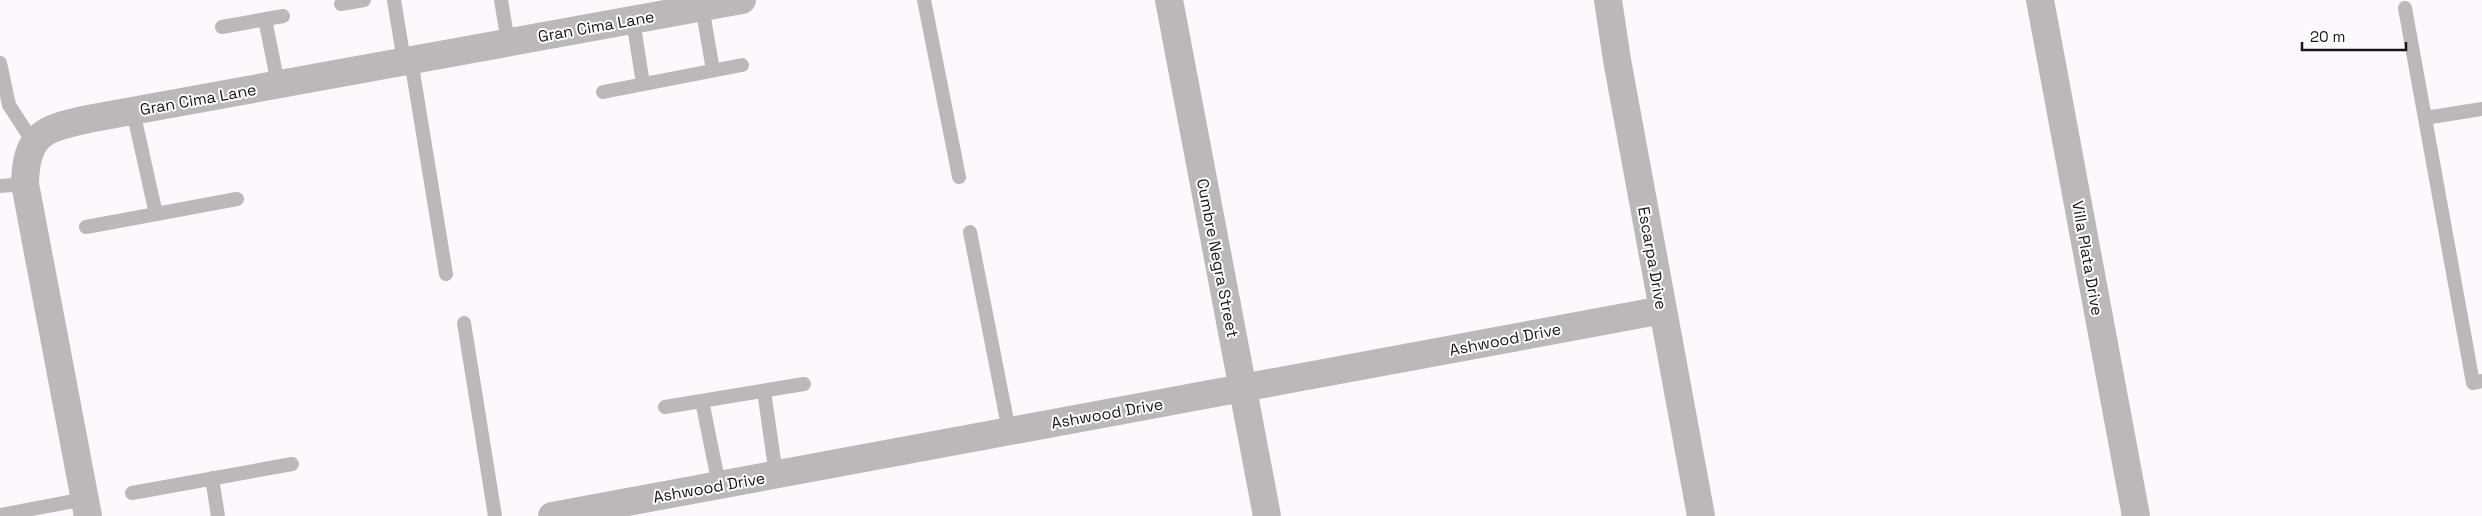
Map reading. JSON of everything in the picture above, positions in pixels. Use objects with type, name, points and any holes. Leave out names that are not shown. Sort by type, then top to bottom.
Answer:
[{"type":"street","name":"Gran Cima Lane","points":[[33,142],[60,126],[133,111],[508,42],[644,12],[702,7],[742,0]]},
{"type":"street","name":"Cumbre Negra Street","points":[[1169,0],[1267,516]]},
{"type":"street","name":"Escarpa Drive","points":[[1608,0],[1616,60],[1700,516]]},
{"type":"street","name":"Villa Plata Drive","points":[[2040,0],[2136,516]]},
{"type":"street","points":[[33,142],[12,185],[87,508]]},
{"type":"street","name":"Ashwood Drive","points":[[552,516],[1663,310]]},
{"type":"lane","points":[[341,4],[364,0]]},
{"type":"lane","points":[[394,0],[446,274]]},
{"type":"lane","points":[[501,0],[508,42]]},
{"type":"lane","points":[[924,0],[959,177]]},
{"type":"lane","points":[[702,7],[713,70]]},
{"type":"lane","points":[[2405,8],[2473,383],[2482,381]]},
{"type":"lane","points":[[643,84],[644,12]]},
{"type":"lane","points":[[222,27],[283,16]]},
{"type":"lane","points":[[265,20],[278,84]]},
{"type":"lane","points":[[0,63],[9,105],[33,142]]},
{"type":"lane","points":[[603,92],[742,65]]},
{"type":"lane","points":[[2425,118],[2482,108]]},
{"type":"lane","points":[[133,111],[156,214]]},
{"type":"lane","points":[[86,227],[237,199]]},
{"type":"lane","points":[[970,232],[1009,431]]},
{"type":"lane","points":[[464,323],[495,516]]},
{"type":"lane","points":[[666,407],[804,384]]},
{"type":"lane","points":[[764,391],[776,475]]},
{"type":"lane","points":[[702,401],[719,485]]},
{"type":"lane","points":[[132,493],[292,464]]},
{"type":"lane","points":[[212,478],[218,516]]},
{"type":"lane","points":[[0,515],[87,508]]}]
